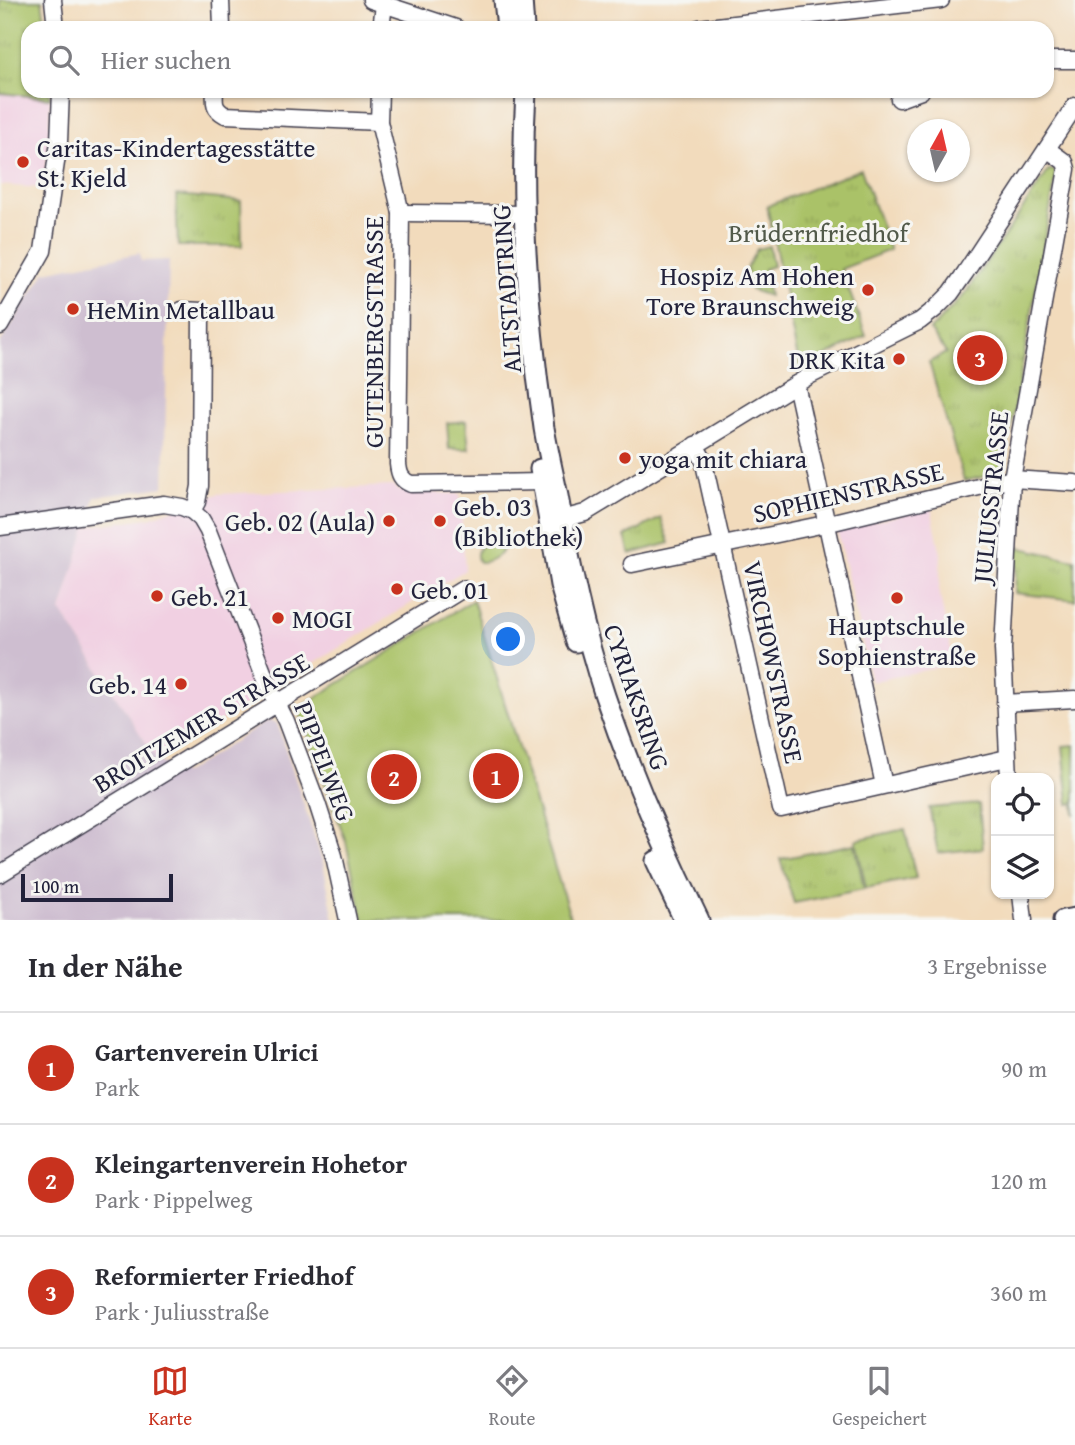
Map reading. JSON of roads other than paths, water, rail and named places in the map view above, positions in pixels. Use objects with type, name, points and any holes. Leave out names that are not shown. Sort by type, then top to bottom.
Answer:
[{"type":"main road","points":[[504,0],[506,21]]},
{"type":"main road","points":[[522,0],[524,21]]},
{"type":"main road","name":"ALTSTADTRING","points":[[514,98],[525,348],[548,482]]},
{"type":"main road","name":"ALTSTADTRING","points":[[521,214],[526,98]]},
{"type":"main road","name":"CYRIAKSRING","points":[[548,482],[564,603],[592,692],[634,808],[684,920]]},
{"type":"main road","name":"CYRIAKSRING","points":[[555,522],[605,695],[645,801],[699,920]]},
{"type":"main road","points":[[1063,920],[1075,918]]},
{"type":"street","points":[[53,0],[55,21]]},
{"type":"street","points":[[222,0],[222,21]]},
{"type":"street","points":[[760,21],[941,0]]},
{"type":"street","points":[[383,21],[388,4],[436,21]]},
{"type":"street","points":[[1054,60],[1075,60]]},
{"type":"street","points":[[0,326],[43,251],[59,142],[61,98]]},
{"type":"street","points":[[214,98],[214,105],[225,116],[379,122]]},
{"type":"street","name":"GUTENBERGSTRASSE","points":[[380,98],[379,122],[401,213],[398,464],[401,477],[411,484],[548,482]]},
{"type":"street","points":[[555,522],[585,513],[796,384],[920,321],[935,309],[951,293],[1075,106]]},
{"type":"street","name":"JULIUSSTRASSE","points":[[1008,773],[1004,616],[1012,480],[1067,169],[1065,162],[1047,149]]},
{"type":"street","points":[[401,213],[521,214]]},
{"type":"street","points":[[0,527],[150,504],[174,505],[192,511],[200,486],[201,311],[182,310]]},
{"type":"street","points":[[796,384],[884,785],[1007,758]]},
{"type":"street","name":"VIRCHOWSTRASSE","points":[[695,445],[704,459],[781,809],[884,785]]},
{"type":"street","name":"SOPHIENSTRASSE","points":[[632,564],[825,524],[1012,480],[1075,483]]},
{"type":"street","name":"PIPPELWEG","points":[[192,511],[208,531],[276,704],[286,721],[334,856],[348,920]]},
{"type":"street","name":"BROITZEMER STRASSE","points":[[0,874],[463,589]]},
{"type":"street","points":[[1005,703],[1075,699]]},
{"type":"street","points":[[1022,899],[1024,920]]},
{"type":"place","name":"Caritas-Kindertagesstätte St. Kjeld","points":[[23,162]]},
{"type":"place","name":"Hospiz Am Hohen Tore Braunschweig","points":[[868,290]]},
{"type":"place","name":"HeMin Metallbau","points":[[73,309]]},
{"type":"place","name":"Reformierter Friedhof","points":[[980,358]]},
{"type":"place","name":"DRK Kita","points":[[899,359]]},
{"type":"place","name":"yoga mit chiara","points":[[625,458]]},
{"type":"place","name":"Geb. 02 (Aula)","points":[[389,521]]},
{"type":"place","name":"Geb. 03 (Bibliothek)","points":[[440,521]]},
{"type":"place","name":"Geb. 01","points":[[397,589]]},
{"type":"place","name":"Geb. 21","points":[[157,596]]},
{"type":"place","name":"Hauptschule Sophienstraße","points":[[897,598]]},
{"type":"place","name":"MOGI","points":[[278,618]]},
{"type":"place","name":"Geb. 14","points":[[181,684]]},
{"type":"place","name":"Gartenverein Ulrici","points":[[496,776]]},
{"type":"place","name":"Kleingartenverein Hohetor","points":[[394,777]]},
{"type":"park label","name":"Brüdernfriedhof","points":[[818,232]]}]
